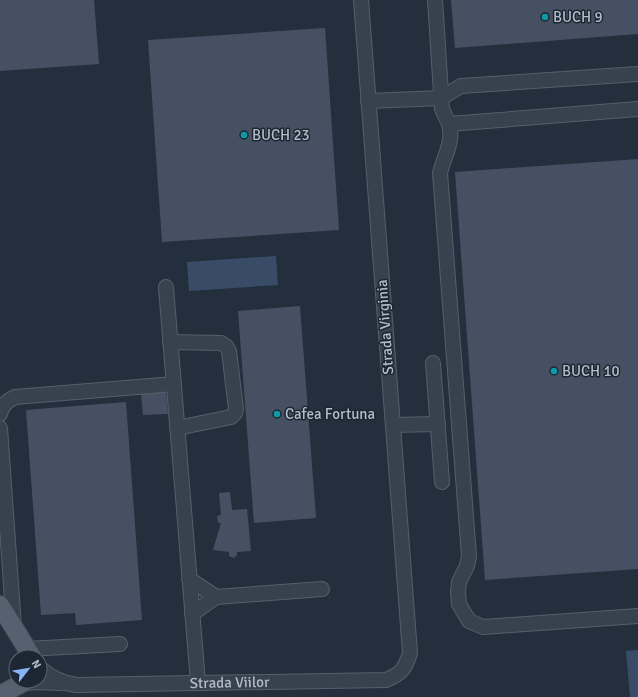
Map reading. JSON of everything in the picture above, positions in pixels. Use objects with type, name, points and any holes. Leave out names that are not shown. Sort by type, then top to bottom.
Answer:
[{"type":"main road","name":"Strada Viilor","points":[[0,605],[28,649]]},
{"type":"main road","points":[[2,694],[12,689]]},
{"type":"street","name":"Strada Virginia","points":[[361,0],[410,653]]},
{"type":"street","points":[[435,0],[442,110],[449,124],[450,137],[449,146],[440,173],[469,556],[467,566],[459,582],[459,604],[469,621],[483,627],[638,616]]},
{"type":"street","points":[[368,101],[441,98],[461,86],[638,74]]},
{"type":"street","points":[[449,124],[638,109]]},
{"type":"street","points":[[166,287],[198,683]]},
{"type":"street","points":[[170,342],[221,343],[226,346],[229,351],[236,409],[235,414],[231,417],[177,428]]},
{"type":"street","points":[[433,363],[442,482]]},
{"type":"street","points":[[0,414],[1,408],[7,401],[16,397],[174,384]]},
{"type":"street","points":[[393,425],[438,424]]},
{"type":"street","points":[[0,428],[14,628]]},
{"type":"street","points":[[0,557],[10,568]]},
{"type":"street","points":[[189,579],[216,597]]},
{"type":"street","points":[[192,614],[216,597],[322,589]]},
{"type":"street","points":[[48,655],[120,644]]},
{"type":"street","name":"Strada Viilor","points":[[48,674],[51,678],[66,684],[76,685],[386,680],[402,671],[407,663],[410,653]]},
{"type":"street","points":[[48,683],[66,684]]},
{"type":"water","points":[[276,256],[278,285],[189,291],[187,262]]},
{"type":"water","points":[[638,650],[638,697],[630,697],[626,651]]},
{"type":"building","points":[[0,0],[94,0],[99,64],[0,71]]},
{"type":"building","name":"BUCH 9","points":[[451,0],[638,0],[638,34],[455,48]]},
{"type":"building","name":"BUCH 23","points":[[325,28],[339,230],[162,242],[148,40]]},
{"type":"building","name":"BUCH 10","points":[[638,159],[638,569],[485,580],[455,172]]},
{"type":"building","name":"Cafea Fortuna","points":[[300,306],[316,518],[254,523],[238,311]]},
{"type":"building","points":[[166,391],[168,414],[143,415],[141,393]]},
{"type":"building","points":[[126,402],[142,620],[76,625],[75,613],[41,615],[26,410]]},
{"type":"building","points":[[230,492],[232,510],[247,509],[251,551],[237,552],[237,555],[234,558],[229,556],[229,552],[213,550],[221,523],[218,523],[217,516],[221,515],[219,493]]},
{"type":"place","name":"BUCH 9","points":[[545,17]]},
{"type":"place","name":"BUCH 23","points":[[244,135]]},
{"type":"place","name":"BUCH 10","points":[[554,371]]},
{"type":"place","name":"Cafea Fortuna","points":[[277,414]]}]
